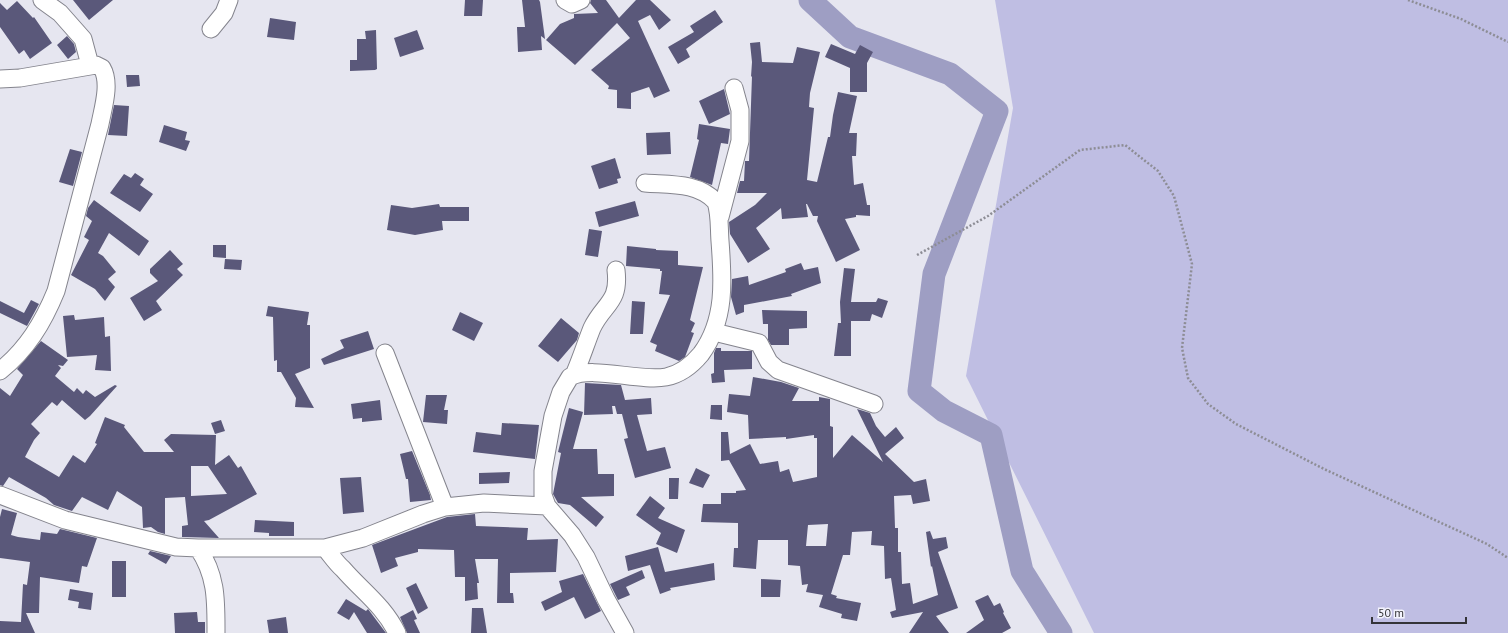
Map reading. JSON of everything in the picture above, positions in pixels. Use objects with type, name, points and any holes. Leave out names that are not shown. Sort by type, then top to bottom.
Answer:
[{"type":"street","points":[[42,0],[60,13],[83,39],[90,65]]},
{"type":"street","points":[[211,29],[224,13],[230,0]]},
{"type":"street","points":[[565,0],[572,4],[581,0]]},
{"type":"street","points":[[0,79],[20,78],[90,65],[100,65],[104,72],[104,102],[56,291],[45,317],[36,332],[18,356],[0,371]]},
{"type":"street","points":[[718,221],[740,141],[740,110],[734,88]]},
{"type":"street","points":[[574,375],[587,373],[650,378],[674,375],[693,363],[714,332],[719,318],[722,287],[716,202],[703,191],[681,185],[645,183]]},
{"type":"street","points":[[616,270],[616,290],[609,305],[593,327],[574,375],[567,381],[561,392],[553,416],[543,471],[543,495],[547,506],[572,535],[625,633]]},
{"type":"street","points":[[714,332],[759,343],[772,366],[784,374],[833,388],[874,404]]},
{"type":"street","points":[[385,353],[445,507]]},
{"type":"street","points":[[0,495],[65,520],[176,547],[198,548],[325,548],[363,538],[423,514],[445,507],[484,503],[547,506]]},
{"type":"street","points":[[198,548],[207,561],[212,573],[215,588],[216,633]]},
{"type":"street","points":[[325,548],[343,570],[379,606],[389,618],[397,633]]},
{"type":"path","points":[[1408,0],[1461,20],[1508,42]]},
{"type":"path","points":[[917,255],[988,216],[1080,150],[1125,145],[1158,171],[1174,196],[1192,264],[1182,348],[1188,378],[1208,404],[1243,428],[1324,469],[1487,544],[1508,558]]},
{"type":"shaded area","points":[[995,0],[1508,0],[1508,633],[1094,633],[966,376],[1013,108]]},
{"type":"building","points":[[73,0],[113,0],[89,20]]},
{"type":"building","points":[[465,0],[483,0],[482,16],[464,16]]},
{"type":"building","points":[[522,0],[539,0],[540,2],[545,39],[541,36],[542,50],[518,52],[517,27],[525,27]]},
{"type":"building","points":[[591,0],[606,0],[619,18],[636,0],[650,0],[671,20],[659,30],[650,15],[638,21],[670,91],[654,98],[649,87],[631,93],[631,109],[617,108],[617,90],[608,89],[609,86],[591,70],[630,38],[617,23],[575,65],[546,40],[560,24],[574,18],[574,14],[598,13],[590,3]]},
{"type":"building","points":[[17,1],[33,18],[34,17],[52,43],[30,59],[24,50],[19,54],[0,27],[0,3],[7,10]]},
{"type":"building","points":[[715,10],[723,22],[686,49],[690,57],[678,64],[668,47],[694,32],[690,26]]},
{"type":"building","points":[[270,18],[296,22],[294,40],[267,37]]},
{"type":"building","points":[[376,30],[377,69],[350,71],[350,60],[357,60],[357,39],[366,39],[365,31]]},
{"type":"building","points":[[417,30],[424,49],[400,57],[394,38]]},
{"type":"building","points":[[67,36],[74,44],[76,52],[68,59],[57,45]]},
{"type":"building","points":[[760,42],[762,62],[793,63],[797,47],[820,52],[810,93],[809,107],[814,108],[807,180],[817,182],[828,137],[830,137],[838,92],[857,96],[849,133],[857,133],[856,156],[852,156],[854,185],[863,183],[867,205],[870,205],[870,216],[856,215],[856,217],[845,219],[860,250],[836,262],[817,221],[818,216],[813,216],[807,204],[808,217],[782,219],[781,208],[756,228],[770,249],[748,263],[730,234],[729,222],[755,205],[767,193],[737,193],[740,181],[744,181],[745,161],[749,161],[752,76],[751,77],[752,62],[750,43]]},
{"type":"building","points":[[831,44],[855,54],[860,45],[873,52],[867,63],[867,92],[850,92],[850,68],[825,57]]},
{"type":"building","points":[[126,75],[139,75],[140,86],[127,87]]},
{"type":"building","points":[[724,89],[730,114],[709,124],[699,101]]},
{"type":"building","points":[[114,105],[129,106],[127,136],[108,135]]},
{"type":"building","points":[[699,124],[730,129],[728,144],[721,143],[712,185],[690,177],[699,140],[697,139]]},
{"type":"building","points":[[164,125],[187,132],[185,140],[190,141],[186,151],[159,142]]},
{"type":"building","points":[[670,132],[671,154],[647,155],[646,133]]},
{"type":"building","points":[[70,149],[82,152],[73,186],[59,182]]},
{"type":"building","points":[[615,158],[621,178],[617,179],[618,183],[599,189],[591,166]]},
{"type":"building","points":[[135,173],[144,179],[140,185],[153,194],[140,212],[110,193],[124,174],[131,178]]},
{"type":"building","points":[[94,200],[149,241],[139,256],[109,233],[98,253],[103,256],[116,272],[108,279],[115,287],[105,301],[95,289],[71,275],[89,240],[84,237],[92,221],[86,216],[88,208]]},
{"type":"building","points":[[635,201],[639,216],[599,227],[595,212]]},
{"type":"building","points":[[439,204],[440,207],[469,207],[469,221],[442,221],[443,230],[415,235],[387,230],[391,205],[412,208]]},
{"type":"building","points":[[589,229],[602,231],[598,257],[585,255]]},
{"type":"building","points":[[213,245],[226,245],[226,258],[213,257]]},
{"type":"building","points":[[627,246],[678,251],[678,265],[703,267],[690,320],[695,323],[691,332],[694,333],[685,357],[679,361],[655,351],[657,345],[650,342],[670,295],[659,294],[662,271],[660,271],[660,269],[626,266]]},
{"type":"building","points":[[170,250],[183,264],[177,269],[183,275],[156,301],[162,310],[144,321],[130,298],[158,281],[150,273],[150,269]]},
{"type":"building","points":[[225,259],[242,260],[241,270],[224,269]]},
{"type":"building","points":[[801,263],[804,270],[818,267],[821,283],[791,294],[792,296],[744,305],[744,312],[736,315],[731,297],[732,279],[748,276],[749,285],[786,272],[785,269]]},
{"type":"building","points":[[844,268],[855,269],[851,302],[876,302],[878,298],[888,301],[882,318],[872,314],[870,321],[851,321],[851,356],[834,356],[838,323],[841,323],[840,302]]},
{"type":"building","points":[[31,300],[39,304],[27,326],[0,313],[0,301],[24,313]]},
{"type":"building","points":[[632,301],[645,302],[643,334],[630,334]]},
{"type":"building","points":[[268,306],[309,312],[307,325],[310,325],[310,368],[295,374],[314,408],[295,407],[296,398],[281,372],[277,372],[277,360],[274,361],[273,317],[266,316]]},
{"type":"building","points":[[762,310],[807,311],[807,328],[789,329],[789,345],[771,345],[768,340],[768,324],[763,324]]},
{"type":"building","points":[[460,312],[483,323],[474,341],[452,330]]},
{"type":"building","points":[[74,315],[75,320],[104,317],[105,337],[110,336],[111,371],[95,370],[97,355],[67,357],[63,316]]},
{"type":"building","points":[[561,318],[579,333],[577,340],[558,362],[538,346]]},
{"type":"building","points":[[368,331],[374,349],[324,365],[321,359],[344,348],[340,340]]},
{"type":"building","points":[[41,341],[68,360],[63,366],[58,365],[61,368],[55,376],[74,392],[77,388],[83,394],[86,390],[95,397],[115,385],[117,386],[85,420],[62,400],[57,406],[52,402],[31,424],[40,433],[34,440],[25,457],[59,477],[73,455],[85,463],[97,444],[95,443],[105,417],[125,425],[124,427],[144,452],[174,452],[164,440],[171,434],[216,435],[215,465],[229,455],[238,468],[241,466],[257,494],[209,520],[204,521],[219,538],[182,537],[182,526],[188,525],[185,497],[165,498],[165,534],[158,532],[151,527],[143,528],[142,507],[117,491],[108,510],[82,497],[72,511],[54,505],[46,498],[9,477],[3,486],[0,485],[0,388],[10,396],[23,375],[17,369]],"holes":[[[191,466],[208,466],[227,494],[191,496]]]},
{"type":"building","points":[[716,348],[721,348],[721,351],[752,351],[752,369],[724,370],[725,382],[712,383],[711,374],[714,373],[714,353]]},
{"type":"building","points":[[753,377],[781,382],[799,388],[792,401],[819,401],[819,397],[830,399],[830,426],[833,427],[833,458],[852,435],[883,462],[857,409],[870,413],[876,426],[885,437],[896,427],[904,438],[885,454],[914,482],[926,479],[930,501],[913,504],[911,495],[894,496],[895,528],[898,528],[898,552],[901,552],[902,584],[910,583],[913,604],[938,595],[932,566],[931,567],[926,532],[930,531],[933,539],[946,537],[948,548],[938,552],[958,608],[936,616],[949,633],[909,633],[923,612],[892,618],[890,612],[896,610],[891,578],[885,579],[884,546],[871,545],[872,531],[852,532],[850,555],[843,555],[831,594],[837,596],[836,598],[861,603],[857,621],[841,618],[842,614],[819,607],[823,595],[806,592],[808,584],[802,585],[800,566],[788,565],[788,540],[758,540],[756,569],[733,567],[734,548],[738,548],[738,523],[701,522],[703,504],[721,504],[721,493],[736,493],[736,491],[746,490],[729,460],[721,461],[721,432],[728,432],[730,454],[750,444],[760,464],[778,461],[780,472],[789,469],[793,482],[817,477],[817,438],[814,438],[814,435],[786,439],[786,437],[749,439],[748,415],[727,412],[729,394],[750,396]],"holes":[[[828,524],[826,546],[806,546],[808,525]]]},
{"type":"building","points":[[585,383],[621,385],[625,400],[651,398],[652,414],[637,415],[647,451],[665,447],[671,468],[635,478],[624,439],[628,438],[622,414],[617,414],[615,406],[612,406],[613,414],[584,415]]},
{"type":"building","points":[[426,395],[447,395],[444,410],[448,410],[447,424],[423,422]]},
{"type":"building","points":[[380,400],[382,420],[362,422],[362,418],[353,419],[351,404]]},
{"type":"building","points":[[711,405],[722,405],[722,420],[710,419]]},
{"type":"building","points":[[569,408],[583,412],[573,449],[597,449],[598,474],[614,474],[614,496],[581,497],[604,517],[596,527],[570,505],[558,503],[553,494],[561,453],[558,452]]},
{"type":"building","points":[[221,420],[225,431],[215,434],[211,423]]},
{"type":"building","points":[[502,423],[539,425],[535,459],[473,452],[476,432],[501,435]]},
{"type":"building","points":[[412,451],[431,500],[410,502],[408,479],[406,479],[400,454]]},
{"type":"building","points":[[696,468],[710,475],[703,488],[689,483]]},
{"type":"building","points":[[510,472],[509,483],[479,484],[479,473]]},
{"type":"building","points":[[361,477],[364,512],[343,514],[340,478]]},
{"type":"building","points":[[669,478],[679,478],[678,499],[669,499]]},
{"type":"building","points":[[650,496],[665,508],[658,518],[685,530],[677,553],[656,544],[661,533],[636,515]]},
{"type":"building","points":[[2,509],[17,513],[11,535],[40,540],[41,532],[57,534],[60,529],[97,538],[87,567],[82,566],[79,583],[40,577],[39,613],[26,613],[35,633],[0,633],[0,621],[21,622],[23,584],[27,585],[30,562],[0,558],[0,517]]},
{"type":"building","points":[[475,514],[476,526],[528,528],[527,540],[558,539],[556,572],[510,573],[510,593],[513,593],[514,603],[497,603],[498,559],[475,559],[479,583],[477,583],[478,599],[465,601],[465,577],[455,577],[454,550],[418,549],[418,552],[395,558],[398,566],[381,573],[372,545],[447,517]]},
{"type":"building","points":[[255,520],[294,522],[294,536],[269,536],[269,533],[254,532]]},
{"type":"building","points":[[658,547],[665,572],[714,563],[715,580],[670,588],[671,590],[660,594],[650,565],[628,571],[625,556]]},
{"type":"building","points":[[150,551],[171,556],[166,564],[148,554]]},
{"type":"building","points":[[112,561],[126,561],[126,597],[112,597]]},
{"type":"building","points":[[642,570],[645,578],[626,587],[630,595],[618,600],[610,584]]},
{"type":"building","points":[[583,574],[601,611],[585,619],[574,597],[545,611],[541,602],[562,592],[559,581]]},
{"type":"building","points":[[761,579],[781,580],[780,597],[761,597]]},
{"type":"building","points":[[416,583],[428,608],[418,614],[406,588]]},
{"type":"building","points":[[70,589],[93,593],[91,610],[78,608],[79,602],[68,600]]},
{"type":"building","points":[[988,595],[994,606],[1000,603],[1004,612],[1003,613],[1011,628],[1002,633],[966,633],[984,620],[975,601]]},
{"type":"building","points":[[346,599],[366,611],[368,609],[386,633],[367,633],[354,612],[349,620],[337,613]]},
{"type":"building","points":[[472,608],[483,608],[487,633],[471,633]]},
{"type":"building","points":[[413,610],[417,619],[414,620],[420,633],[407,633],[400,617]]},
{"type":"building","points":[[197,612],[198,622],[205,622],[205,633],[175,633],[174,613]]},
{"type":"building","points":[[286,617],[288,633],[269,633],[267,620]]},
{"type":"waterway","points":[[810,0],[850,37],[950,74],[997,111],[934,274],[919,391],[944,411],[991,435],[1022,571],[1061,633]]}]
